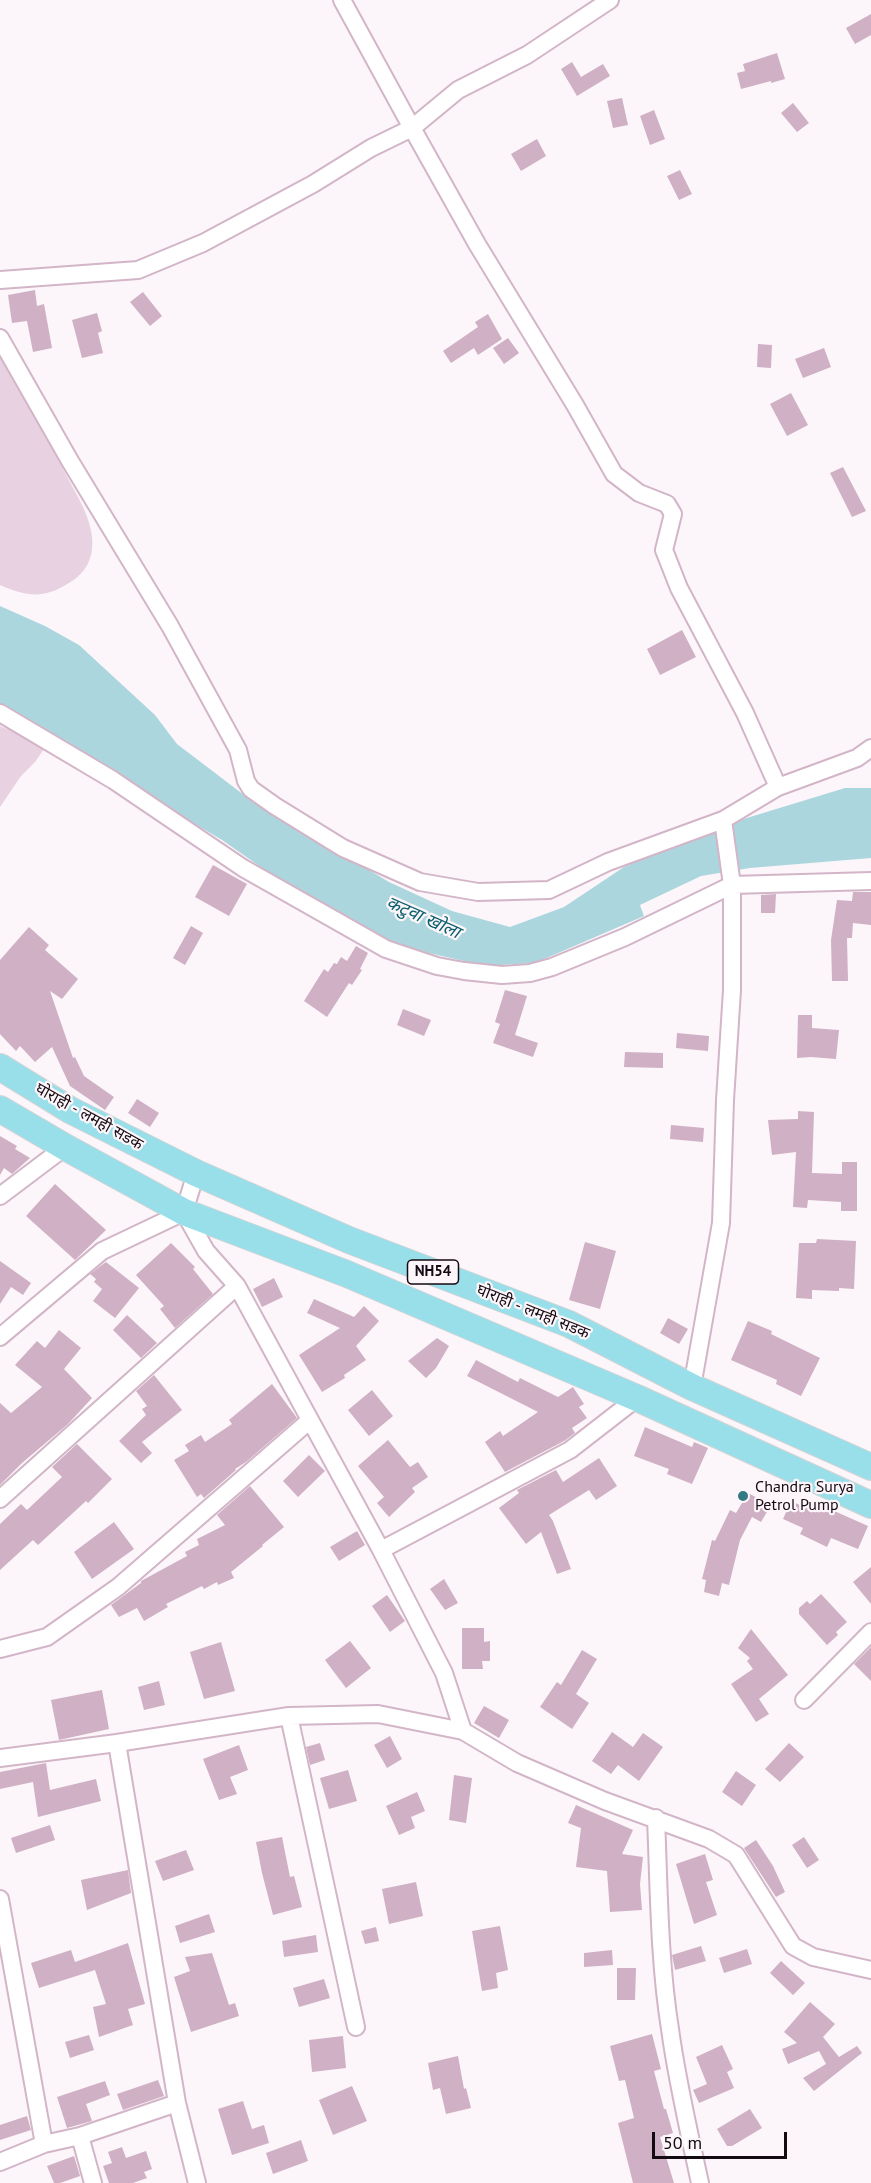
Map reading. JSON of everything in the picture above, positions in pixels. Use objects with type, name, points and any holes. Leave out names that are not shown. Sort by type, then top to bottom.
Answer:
[{"type":"main road","name":"घोराही - लमही सडक","points":[[0,1067],[70,1110],[196,1173],[350,1240],[568,1324],[692,1387],[871,1467]]},
{"type":"main road","name":"NH54","points":[[0,1109],[184,1212],[347,1274],[638,1398],[871,1505]]},
{"type":"street","points":[[342,0],[477,244],[575,405],[614,474],[639,493],[667,504],[673,514],[664,550],[679,588],[745,713],[778,787]]},
{"type":"street","points":[[0,280],[138,270],[203,243],[314,184],[371,148],[412,128],[458,90],[527,55],[610,0]]},
{"type":"street","points":[[0,338],[70,461],[171,626],[238,750],[246,781],[251,789],[274,806],[343,848],[420,882],[478,892],[549,890],[608,862],[723,820],[778,787],[857,758],[871,748]]},
{"type":"street","points":[[0,713],[113,780],[282,892],[386,950],[437,966],[502,975],[530,973],[552,967],[625,937],[732,885],[871,881]]},
{"type":"street","points":[[692,1387],[721,1223],[732,990],[732,885],[723,820]]},
{"type":"street","points":[[0,1196],[65,1147]]},
{"type":"street","points":[[196,1173],[184,1212],[206,1251],[237,1286],[381,1550],[444,1673],[463,1731]]},
{"type":"street","points":[[0,1337],[102,1251],[184,1212]]},
{"type":"street","points":[[0,1499],[237,1286]]},
{"type":"street","points":[[381,1550],[570,1450],[638,1398]]},
{"type":"street","points":[[0,1649],[47,1637],[118,1587],[309,1421]]},
{"type":"street","points":[[804,1700],[871,1632]]},
{"type":"street","points":[[0,1758],[117,1743],[289,1716],[378,1714],[463,1731],[517,1763],[605,1801],[709,1839],[736,1855],[794,1946],[813,1957],[871,1970]]},
{"type":"street","points":[[289,1716],[356,2027]]},
{"type":"street","points":[[117,1743],[177,2103],[196,2183]]},
{"type":"street","points":[[656,1818],[662,1955],[670,2029],[685,2116],[700,2183]]},
{"type":"street","points":[[0,1899],[44,2144]]},
{"type":"street","points":[[0,2162],[44,2144],[80,2136],[177,2103]]},
{"type":"street","points":[[80,2136],[93,2183]]},
{"type":"shaded area","points":[[0,351],[77,496],[91,529],[92,551],[85,569],[69,583],[43,594],[27,594],[0,585]]},
{"type":"shaded area","points":[[0,726],[27,738],[44,749],[21,776],[0,807]]},
{"type":"water","name":"कटुवा खोला","points":[[0,606],[45,626],[79,645],[155,715],[177,744],[244,795],[389,882],[452,911],[510,927],[564,907],[624,867],[714,828],[845,788],[871,788],[871,858],[750,868],[701,876],[640,905],[644,916],[535,963],[485,966],[399,946],[321,909],[222,840],[90,762],[0,705]]},
{"type":"building","points":[[871,14],[871,35],[855,44],[846,28]]},
{"type":"building","points":[[777,53],[785,79],[741,89],[737,73],[745,71],[743,64]]},
{"type":"building","points":[[572,62],[581,77],[603,64],[610,76],[577,96],[561,69]]},
{"type":"building","points":[[622,98],[628,125],[613,128],[607,101]]},
{"type":"building","points":[[793,103],[809,123],[797,132],[781,113]]},
{"type":"building","points":[[654,110],[665,139],[650,145],[640,116]]},
{"type":"building","points":[[537,139],[546,156],[521,171],[511,154]]},
{"type":"building","points":[[680,170],[692,194],[679,200],[667,176]]},
{"type":"building","points":[[35,290],[37,306],[44,304],[52,348],[33,352],[27,321],[12,323],[8,295]]},
{"type":"building","points":[[143,292],[162,316],[150,326],[130,302]]},
{"type":"building","points":[[97,313],[102,331],[98,333],[103,353],[82,358],[72,320]]},
{"type":"building","points":[[488,314],[502,339],[478,355],[474,348],[451,363],[443,351],[478,327],[475,322]]},
{"type":"building","points":[[508,338],[519,353],[504,364],[493,348]]},
{"type":"building","points":[[758,344],[772,345],[771,368],[757,367]]},
{"type":"building","points":[[824,348],[831,367],[803,378],[795,359]]},
{"type":"building","points":[[791,393],[808,425],[787,436],[770,404]]},
{"type":"building","points":[[843,467],[866,511],[852,517],[830,473]]},
{"type":"building","points":[[682,630],[696,657],[660,675],[647,649]]},
{"type":"building","points":[[213,865],[247,884],[229,916],[195,897]]},
{"type":"building","points":[[853,892],[871,892],[871,925],[853,923],[852,938],[847,938],[848,981],[832,981],[831,940],[837,900],[852,901]]},
{"type":"building","points":[[776,894],[775,913],[761,913],[761,895]]},
{"type":"building","points":[[191,926],[203,933],[185,965],[173,958]]},
{"type":"building","points":[[29,927],[49,945],[45,950],[78,979],[62,999],[50,991],[73,1058],[75,1057],[84,1076],[114,1097],[105,1110],[70,1086],[52,1047],[35,1062],[20,1046],[16,1051],[0,1034],[0,960]]},
{"type":"building","points":[[356,946],[368,953],[360,969],[362,970],[352,985],[349,983],[327,1017],[304,1001],[324,969],[328,972],[341,957],[347,961]]},
{"type":"building","points":[[505,990],[527,996],[515,1035],[538,1043],[533,1057],[493,1043],[500,1024],[495,1022]]},
{"type":"building","points":[[403,1009],[431,1020],[424,1036],[397,1025]]},
{"type":"building","points":[[798,1015],[812,1015],[812,1028],[839,1030],[836,1059],[797,1058]]},
{"type":"building","points":[[677,1033],[709,1036],[708,1051],[676,1048]]},
{"type":"building","points":[[625,1052],[663,1053],[663,1068],[624,1067]]},
{"type":"building","points":[[137,1099],[159,1113],[150,1127],[128,1113]]},
{"type":"building","points":[[798,1111],[814,1112],[812,1173],[842,1174],[842,1162],[857,1162],[857,1211],[841,1211],[841,1202],[808,1200],[807,1208],[793,1207],[796,1152],[772,1155],[768,1120],[798,1119]]},
{"type":"building","points":[[671,1125],[704,1128],[703,1142],[670,1139]]},
{"type":"building","points":[[0,1136],[17,1146],[15,1149],[30,1158],[12,1174],[4,1168],[0,1175]]},
{"type":"building","points":[[55,1184],[106,1230],[75,1260],[26,1216]]},
{"type":"building","points":[[817,1239],[856,1241],[854,1289],[812,1290],[812,1299],[796,1298],[799,1243],[816,1243]]},
{"type":"building","points":[[585,1242],[616,1251],[600,1309],[569,1300]]},
{"type":"building","points":[[171,1243],[195,1267],[193,1269],[213,1294],[175,1328],[160,1309],[164,1306],[136,1275]]},
{"type":"building","points":[[0,1261],[31,1283],[23,1295],[11,1287],[0,1304]]},
{"type":"building","points":[[106,1262],[139,1288],[115,1318],[93,1301],[102,1289],[94,1282],[96,1279],[90,1274]]},
{"type":"building","points":[[274,1278],[283,1297],[262,1307],[253,1289]]},
{"type":"building","points":[[314,1299],[354,1317],[364,1306],[379,1321],[356,1346],[366,1360],[344,1375],[345,1378],[322,1392],[299,1355],[340,1328],[307,1313]]},
{"type":"building","points":[[127,1315],[157,1343],[141,1358],[113,1330]]},
{"type":"building","points":[[668,1318],[688,1329],[679,1344],[660,1333]]},
{"type":"building","points":[[748,1321],[772,1331],[771,1334],[820,1358],[801,1396],[776,1384],[777,1380],[731,1360]]},
{"type":"building","points":[[59,1330],[81,1348],[64,1369],[92,1398],[68,1424],[0,1485],[0,1403],[11,1413],[42,1387],[15,1365],[37,1341],[45,1348]]},
{"type":"building","points":[[437,1338],[449,1346],[436,1368],[426,1378],[408,1361]]},
{"type":"building","points":[[476,1360],[518,1382],[520,1378],[558,1397],[573,1387],[584,1404],[579,1407],[587,1418],[572,1428],[575,1433],[564,1441],[505,1472],[485,1442],[500,1431],[503,1436],[538,1412],[467,1376]]},
{"type":"building","points":[[154,1375],[182,1410],[142,1442],[152,1453],[141,1463],[119,1441],[146,1415],[142,1409],[147,1406],[136,1391]]},
{"type":"building","points":[[272,1384],[297,1418],[204,1498],[201,1494],[197,1497],[174,1460],[189,1451],[185,1445],[201,1435],[205,1442],[232,1424],[229,1420]]},
{"type":"building","points":[[372,1390],[393,1416],[369,1436],[348,1410]]},
{"type":"building","points":[[645,1427],[692,1447],[694,1442],[708,1448],[692,1484],[667,1474],[669,1469],[634,1456]]},
{"type":"building","points":[[388,1440],[410,1467],[418,1462],[428,1477],[412,1488],[415,1492],[389,1517],[377,1503],[384,1497],[358,1466]]},
{"type":"building","points":[[77,1444],[112,1479],[88,1503],[86,1501],[38,1545],[33,1540],[0,1570],[0,1524],[21,1504],[27,1510],[62,1477],[52,1467]]},
{"type":"building","points":[[309,1455],[325,1471],[298,1497],[283,1481]]},
{"type":"building","points":[[599,1458],[617,1486],[596,1500],[589,1490],[549,1515],[571,1569],[557,1574],[541,1532],[526,1544],[499,1508],[519,1493],[517,1490],[556,1470],[563,1482]]},
{"type":"building","points":[[250,1486],[284,1527],[231,1572],[234,1578],[218,1585],[217,1582],[204,1589],[202,1586],[166,1604],[168,1607],[144,1621],[137,1608],[119,1617],[111,1605],[141,1581],[187,1556],[185,1552],[199,1545],[197,1539],[225,1525],[217,1515]]},
{"type":"building","points":[[748,1493],[771,1505],[761,1522],[752,1517],[740,1540],[729,1585],[722,1583],[719,1596],[704,1592],[706,1580],[702,1579],[712,1540],[715,1541],[730,1510],[736,1513]]},
{"type":"building","points":[[805,1498],[868,1526],[858,1549],[831,1538],[827,1547],[800,1534],[803,1528],[783,1519],[791,1501],[802,1506]]},
{"type":"building","points":[[114,1522],[134,1549],[92,1579],[74,1552]]},
{"type":"building","points":[[357,1531],[365,1545],[339,1561],[330,1547]]},
{"type":"building","points":[[871,1567],[871,1604],[853,1582]]},
{"type":"building","points":[[444,1579],[458,1603],[445,1610],[430,1589]]},
{"type":"building","points":[[821,1594],[847,1622],[827,1645],[799,1614],[799,1608],[807,1601],[810,1604]]},
{"type":"building","points":[[387,1595],[405,1621],[390,1632],[372,1606]]},
{"type":"building","points":[[462,1628],[484,1628],[484,1642],[490,1641],[490,1661],[482,1661],[483,1669],[462,1669]]},
{"type":"building","points":[[751,1629],[788,1675],[759,1699],[769,1714],[756,1722],[731,1684],[753,1669],[747,1661],[750,1658],[738,1648]]},
{"type":"building","points":[[350,1641],[371,1668],[346,1688],[325,1660]]},
{"type":"building","points":[[221,1642],[235,1691],[204,1699],[190,1652]]},
{"type":"building","points":[[871,1647],[871,1681],[854,1664]]},
{"type":"building","points":[[582,1650],[597,1659],[576,1694],[589,1703],[572,1729],[540,1707],[557,1682],[561,1685]]},
{"type":"building","points":[[159,1681],[165,1705],[144,1710],[138,1687]]},
{"type":"building","points":[[102,1690],[109,1729],[59,1740],[51,1700]]},
{"type":"building","points":[[484,1706],[509,1720],[499,1738],[474,1723]]},
{"type":"building","points":[[612,1732],[633,1747],[643,1733],[663,1747],[639,1781],[618,1765],[611,1774],[592,1761]]},
{"type":"building","points":[[390,1736],[402,1759],[387,1768],[374,1745]]},
{"type":"building","points":[[320,1743],[325,1760],[310,1765],[306,1747]]},
{"type":"building","points":[[789,1743],[804,1757],[780,1782],[765,1769]]},
{"type":"building","points":[[239,1745],[248,1770],[230,1777],[237,1794],[219,1800],[203,1759]]},
{"type":"building","points":[[46,1763],[50,1790],[96,1779],[101,1801],[38,1817],[33,1782],[0,1789],[0,1772]]},
{"type":"building","points":[[348,1770],[357,1801],[329,1809],[320,1778]]},
{"type":"building","points":[[736,1771],[756,1785],[742,1806],[722,1792]]},
{"type":"building","points":[[454,1775],[472,1778],[466,1823],[449,1820]]},
{"type":"building","points":[[417,1792],[425,1811],[411,1817],[415,1828],[399,1835],[386,1806]]},
{"type":"building","points":[[576,1805],[633,1830],[622,1854],[643,1857],[640,1884],[642,1910],[610,1912],[607,1871],[576,1867],[581,1828],[568,1823]]},
{"type":"building","points":[[50,1825],[55,1840],[16,1853],[11,1838]]},
{"type":"building","points":[[282,1837],[290,1877],[294,1876],[302,1907],[273,1915],[256,1842]]},
{"type":"building","points":[[804,1837],[819,1860],[807,1868],[792,1845]]},
{"type":"building","points":[[756,1840],[773,1866],[785,1892],[776,1897],[744,1848]]},
{"type":"building","points":[[186,1850],[194,1870],[163,1881],[155,1861]]},
{"type":"building","points":[[705,1854],[713,1880],[706,1882],[717,1915],[694,1924],[676,1864]]},
{"type":"building","points":[[128,1870],[131,1893],[87,1910],[81,1880]]},
{"type":"building","points":[[416,1882],[423,1916],[389,1924],[382,1889]]},
{"type":"building","points":[[209,1914],[215,1932],[180,1943],[175,1926]]},
{"type":"building","points":[[500,1926],[508,1970],[496,1973],[498,1988],[482,1991],[472,1931]]},
{"type":"building","points":[[376,1927],[379,1941],[365,1944],[361,1931]]},
{"type":"building","points":[[316,1935],[318,1952],[284,1957],[282,1941]]},
{"type":"building","points":[[128,1943],[145,2004],[128,2009],[133,2025],[99,2037],[93,2007],[106,2004],[95,1970],[39,1988],[31,1963],[71,1950],[75,1962]]},
{"type":"building","points":[[701,1946],[706,1961],[675,1970],[672,1955]]},
{"type":"building","points":[[747,1949],[752,1964],[724,1973],[719,1958]]},
{"type":"building","points":[[612,1950],[613,1965],[584,1967],[584,1953]]},
{"type":"building","points":[[212,1953],[229,2005],[235,2003],[239,2016],[191,2032],[174,1977],[190,1971],[185,1957]]},
{"type":"building","points":[[781,1961],[805,1983],[793,1995],[770,1973]]},
{"type":"building","points":[[617,1968],[636,1968],[635,2000],[617,2000]]},
{"type":"building","points":[[324,1979],[330,1998],[299,2007],[293,1988]]},
{"type":"building","points":[[810,2002],[835,2024],[823,2037],[839,2057],[857,2046],[862,2053],[814,2091],[803,2078],[826,2064],[819,2051],[788,2064],[782,2049],[797,2043],[784,2032]]},
{"type":"building","points":[[652,2034],[661,2069],[654,2071],[673,2133],[660,2137],[674,2183],[633,2183],[618,2123],[634,2118],[625,2080],[619,2081],[610,2046]]},
{"type":"building","points":[[89,2035],[94,2050],[70,2058],[65,2042]]},
{"type":"building","points":[[343,2036],[346,2068],[312,2072],[309,2040]]},
{"type":"building","points":[[722,2045],[733,2069],[727,2072],[734,2088],[699,2103],[693,2090],[707,2084],[696,2057]]},
{"type":"building","points":[[458,2056],[464,2089],[466,2088],[471,2108],[446,2114],[440,2088],[433,2090],[428,2063]]},
{"type":"building","points":[[158,2080],[164,2096],[123,2110],[117,2094]]},
{"type":"building","points":[[105,2081],[110,2095],[86,2104],[92,2121],[67,2128],[57,2097]]},
{"type":"building","points":[[352,2086],[367,2121],[333,2135],[319,2100]]},
{"type":"building","points":[[243,2101],[252,2129],[264,2125],[269,2143],[232,2155],[218,2109]]},
{"type":"building","points":[[750,2109],[762,2128],[732,2146],[727,2146],[717,2129]]},
{"type":"building","points":[[27,2116],[31,2130],[0,2140],[0,2125]]},
{"type":"building","points":[[301,2140],[308,2161],[273,2174],[266,2153]]},
{"type":"building","points":[[122,2147],[126,2158],[146,2151],[152,2169],[144,2172],[147,2178],[133,2183],[109,2183],[103,2166],[112,2163],[108,2152]]},
{"type":"building","points":[[74,2156],[80,2176],[54,2183],[47,2166]]},
{"type":"place","name":"Chandra Surya Petrol Pump","points":[[743,1496]]}]
